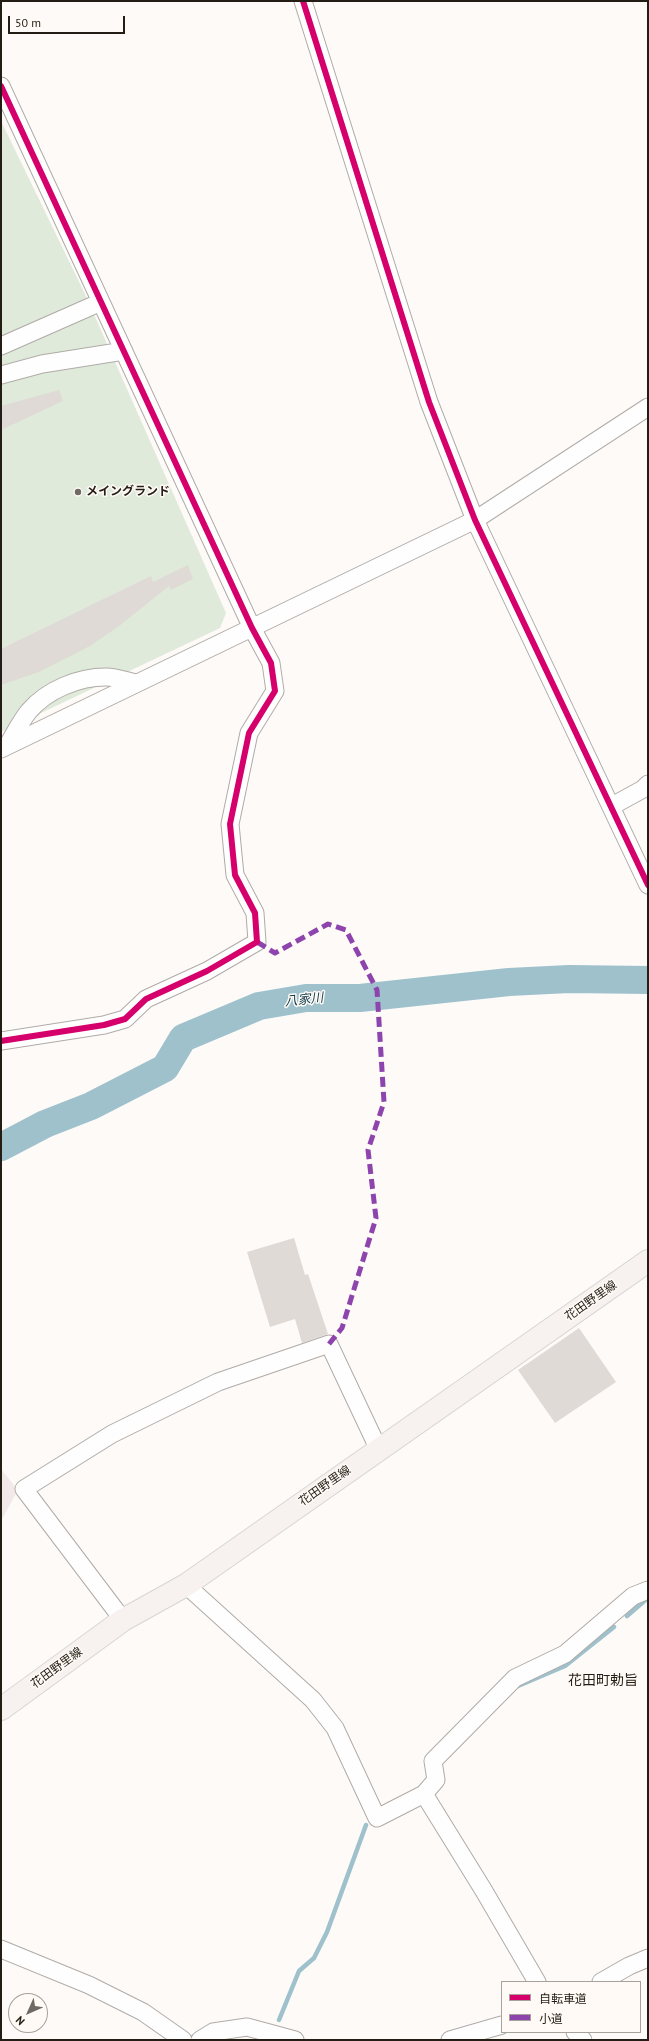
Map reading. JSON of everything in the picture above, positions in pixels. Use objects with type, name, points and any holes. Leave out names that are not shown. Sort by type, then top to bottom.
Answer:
[{"type":"main road","name":"花田野里線","points":[[1,1709],[123,1620],[186,1584],[378,1448],[647,1265]]},
{"type":"street","points":[[303,1],[429,402],[475,520],[537,647],[597,779],[612,806],[648,885]]},
{"type":"street","points":[[1,86],[252,628],[271,663],[275,691],[250,733],[230,824],[235,875],[255,913],[257,942],[207,971],[146,999],[125,1019],[104,1025],[1,1041]]},
{"type":"street","points":[[1,346],[101,302]]},
{"type":"street","points":[[1,375],[42,364],[124,352]]},
{"type":"street","points":[[4,747],[475,520],[648,406]]},
{"type":"street","points":[[4,747],[28,712],[42,698],[57,690],[72,683],[95,678],[108,677],[136,683]]},
{"type":"street","points":[[612,806],[644,789],[648,784]]},
{"type":"street","points":[[123,1620],[24,1489],[112,1434],[218,1382],[329,1344],[378,1448]]},
{"type":"street","points":[[186,1584],[313,1700],[335,1728],[376,1818],[424,1794],[436,1780],[433,1761],[515,1678],[565,1654],[633,1596],[648,1590]]},
{"type":"street","points":[[424,1794],[484,1891],[536,1981]]},
{"type":"street","points":[[1,1949],[96,1988],[143,2012],[183,2040]]},
{"type":"street","points":[[603,1981],[629,1966],[648,1958]]},
{"type":"street","points":[[450,2040],[501,2025]]},
{"type":"street","points":[[200,2040],[213,2032],[247,2027],[295,2040]]},
{"type":"shaded area","points":[[1,1469],[18,1490],[1,1521]]},
{"type":"green space","points":[[1,121],[85,294],[226,613],[220,628],[1,732]]},
{"type":"building","points":[[59,390],[63,401],[1,430],[1,406]]},
{"type":"building","points":[[188,565],[193,579],[171,590],[169,586],[119,626],[90,646],[39,672],[1,685],[1,649],[151,576],[153,582]]},
{"type":"building","points":[[294,1238],[305,1275],[308,1274],[328,1334],[302,1343],[295,1319],[270,1327],[247,1252]]},
{"type":"building","points":[[579,1328],[616,1382],[555,1423],[518,1370]]},
{"type":"waterway","name":"八家川","points":[[1,1147],[45,1124],[91,1106],[165,1068],[183,1038],[259,1006],[306,998],[360,998],[509,982],[569,979],[648,980]]},
{"type":"waterway","points":[[627,1616],[648,1598]]},
{"type":"waterway","points":[[518,1686],[565,1666],[614,1627]]},
{"type":"waterway","points":[[279,2020],[299,1971],[314,1958],[327,1932],[366,1825]]},
{"type":"marked path","points":[[257,942],[275,953],[328,924],[346,930],[377,990],[384,1102],[368,1150],[376,1218],[342,1328],[329,1344]]},
{"type":"cycle path","points":[[303,1],[429,402],[475,520],[648,885]]},
{"type":"cycle path","points":[[1,86],[252,628],[271,663],[275,691],[249,733],[230,824],[235,875],[255,913],[257,942],[207,971],[146,999],[125,1019],[104,1025],[1,1041]]},
{"type":"place","name":"メイングランド","points":[[78,492]]},
{"type":"district","name":"花田町勅旨","points":[[603,1681]]}]
